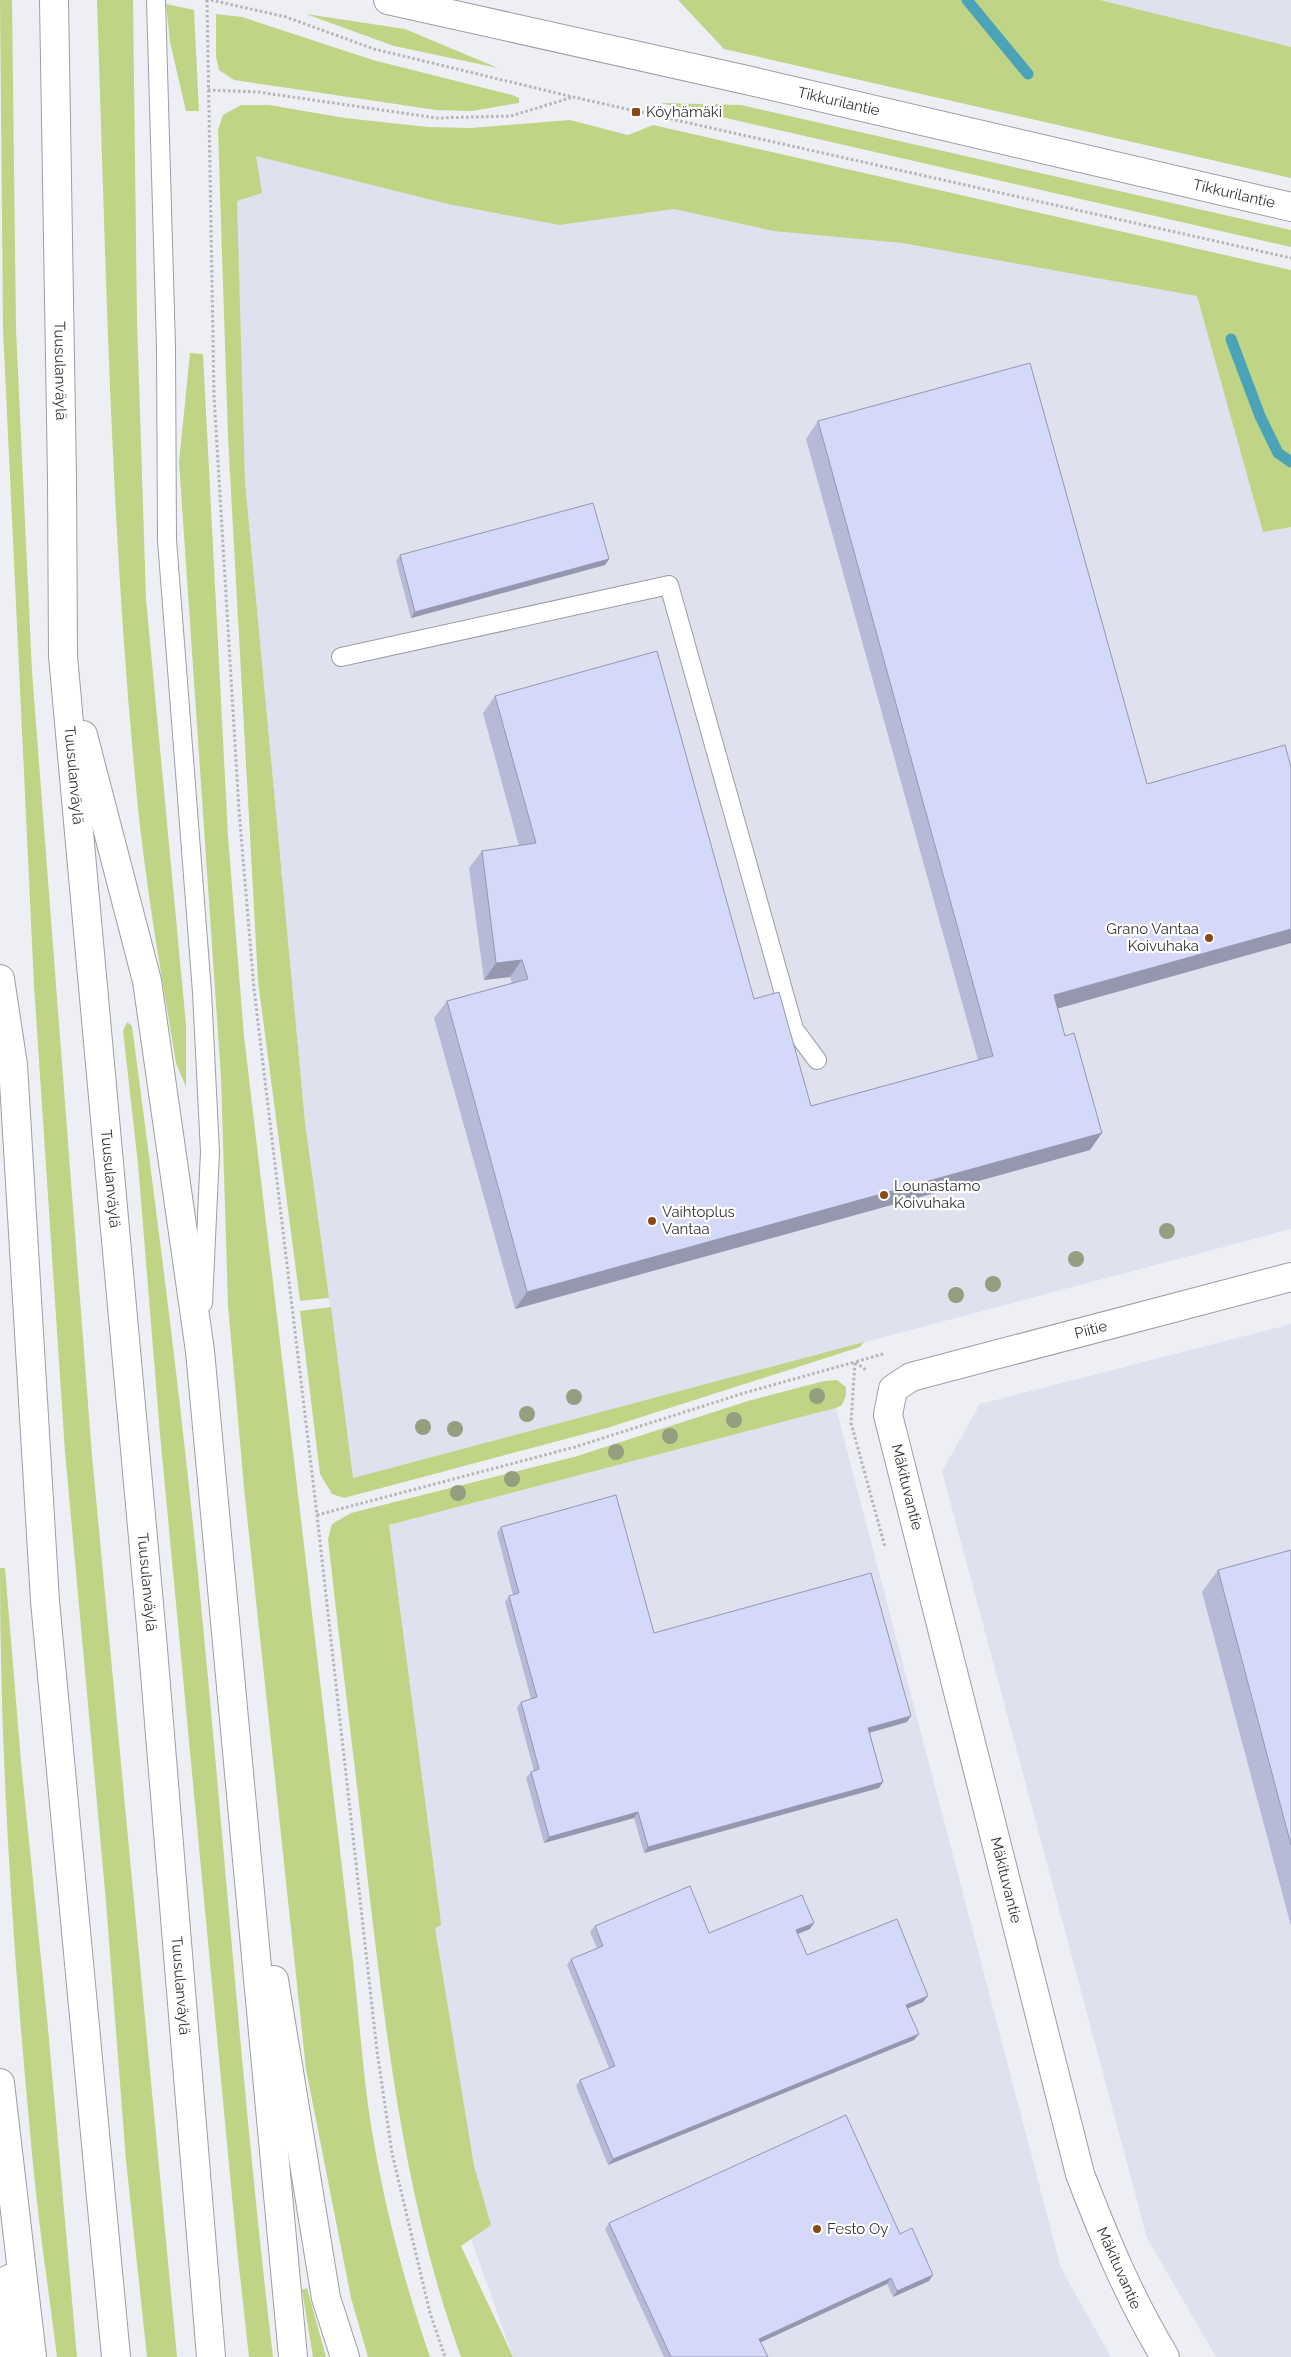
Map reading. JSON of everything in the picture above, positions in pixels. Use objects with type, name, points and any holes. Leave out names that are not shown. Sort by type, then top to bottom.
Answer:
[{"type":"main road","name":"Tuusulanväylä","points":[[54,0],[63,656],[152,1647],[211,2357]]},
{"type":"main road","name":"Tikkurilantie","points":[[388,0],[751,81],[1291,207]]},
{"type":"main road","points":[[63,656],[147,981],[200,1351],[293,2357]]},
{"type":"main road","points":[[0,979],[13,1066],[46,1601],[116,2357]]},
{"type":"main road","name":"Piitie","points":[[893,1389],[911,1377],[1291,1276]]},
{"type":"main road","name":"Mäkituvantie","points":[[893,1389],[888,1414],[1080,2174],[1112,2258],[1147,2328],[1165,2357]]},
{"type":"main road","points":[[235,1742],[326,2298],[345,2357]]},
{"type":"main road","points":[[0,2083],[32,2357]]},
{"type":"main road","points":[[7,2357],[10,2175]]},
{"type":"lane","points":[[156,0],[166,347],[167,540],[202,992],[210,1152],[200,1351]]},
{"type":"lane","points":[[341,657],[669,585],[794,1029],[817,1060]]},
{"type":"path","points":[[208,0],[214,396],[240,820],[254,989],[317,1515],[377,2051],[392,2153],[430,2313],[445,2357]]},
{"type":"path","points":[[211,0],[286,17],[374,49],[573,97],[1291,258]]},
{"type":"path","points":[[208,90],[258,92],[437,118],[511,116],[573,97]]},
{"type":"path","points":[[317,1515],[575,1447],[744,1393],[891,1352]]},
{"type":"path","points":[[855,1362],[893,1389]]},
{"type":"path","points":[[855,1362],[851,1423],[885,1548]]},
{"type":"shaded area","points":[[1003,0],[1291,0],[1291,62]]},
{"type":"shaded area","points":[[234,125],[669,182],[1291,291],[1291,1229],[353,1478],[305,1122],[245,481]]},
{"type":"shaded area","points":[[1291,1324],[1291,2357],[1216,2357],[1147,2238],[942,1471],[980,1404]]},
{"type":"shaded area","points":[[836,1408],[1061,2268],[1111,2357],[513,2357],[446,2169],[389,1525]]},
{"type":"green space","points":[[0,0],[12,0],[16,330],[32,671],[92,1456],[177,2357],[147,2357],[126,2161],[106,1902],[65,1452],[34,985],[3,329]]},
{"type":"green space","points":[[97,0],[133,0],[137,320],[146,599],[186,1025],[186,1087],[176,1063],[150,904],[138,808],[129,707],[121,607],[111,405]]},
{"type":"green space","points":[[678,0],[1100,0],[1291,47],[1291,178],[724,49]]},
{"type":"green space","points":[[166,4],[194,10],[199,111],[186,111],[170,42]]},
{"type":"green space","points":[[216,14],[242,17],[373,60],[512,95],[519,98],[519,103],[472,111],[436,110],[234,80],[219,70],[216,57]]},
{"type":"green space","points":[[306,14],[405,29],[498,68],[394,46]]},
{"type":"green space","points":[[660,103],[741,105],[1291,230],[1291,247]]},
{"type":"green space","points":[[241,105],[269,105],[345,118],[428,127],[471,128],[570,120],[628,135],[653,125],[1291,270],[1291,527],[1263,532],[1197,296],[902,243],[774,231],[674,209],[559,225],[448,204],[256,156],[262,193],[237,201],[245,481],[305,1122],[329,1298],[300,1301],[258,981],[228,437],[218,130],[223,115]]},
{"type":"green space","points":[[190,353],[203,354],[228,836],[244,1036],[353,1961],[368,2105],[379,2169],[393,2232],[410,2295],[430,2357],[368,2357],[351,2298],[306,2069],[244,1488],[228,1305],[221,1077],[179,462]]},
{"type":"green space","points":[[127,1022],[132,1026],[183,1436],[198,1574],[252,2161],[273,2357],[249,2357],[237,2249],[160,1434],[138,1164],[123,1031]]},
{"type":"green space","points":[[331,1307],[353,1478],[864,1342],[860,1347],[607,1428],[344,1498],[332,1494],[320,1474],[300,1311]]},
{"type":"green space","points":[[837,1380],[846,1387],[846,1395],[842,1405],[836,1408],[389,1525],[440,1915],[441,1925],[435,1928],[474,2166],[491,2225],[461,2246],[513,2357],[461,2357],[426,2243],[413,2185],[392,2069],[376,1950],[328,1539],[332,1524],[351,1513],[574,1457],[748,1401],[824,1381]]},
{"type":"green space","points":[[0,1568],[5,1568],[21,1762],[48,2028],[77,2357],[57,2357],[33,2164],[9,1866],[2,1717]]},
{"type":"green space","points":[[307,2288],[326,2357],[313,2357],[302,2290]]},
{"type":"building","points":[[1030,363],[1147,784],[1285,745],[1291,767],[1291,929],[1054,995],[1065,1036],[1074,1033],[1102,1133],[527,1292],[447,1001],[528,979],[522,960],[496,963],[482,851],[536,843],[495,696],[657,651],[754,999],[779,992],[811,1106],[993,1056],[818,421]]},
{"type":"building","points":[[593,503],[609,559],[415,612],[400,555]]},
{"type":"building","points":[[616,1495],[654,1633],[871,1573],[911,1716],[868,1728],[883,1782],[648,1847],[638,1812],[549,1837],[531,1772],[539,1769],[521,1702],[537,1697],[509,1596],[519,1593],[501,1527]]},
{"type":"building","points":[[1291,1550],[1291,1845],[1218,1570]]},
{"type":"building","points":[[690,1886],[709,1933],[802,1895],[814,1923],[796,1930],[807,1955],[897,1919],[928,1996],[906,2005],[919,2034],[613,2159],[580,2080],[615,2066],[571,1959],[603,1946],[595,1926]]},
{"type":"building","points":[[846,2115],[900,2234],[912,2228],[933,2275],[897,2291],[891,2278],[759,2339],[768,2357],[671,2357],[609,2223]]},
{"type":"waterway","points":[[967,0],[1028,74]]},
{"type":"waterway","points":[[1231,339],[1260,416],[1278,453],[1291,462]]},
{"type":"place","name":"Köyhämäki","points":[[636,112]]},
{"type":"place","name":"Grano Vantaa Koivuhaka","points":[[1209,938]]},
{"type":"place","name":"Lounastamo Koivuhaka","points":[[884,1195]]},
{"type":"place","name":"Vaihtoplus Vantaa","points":[[652,1221]]},
{"type":"place","name":"Festo Oy","points":[[817,2229]]}]
